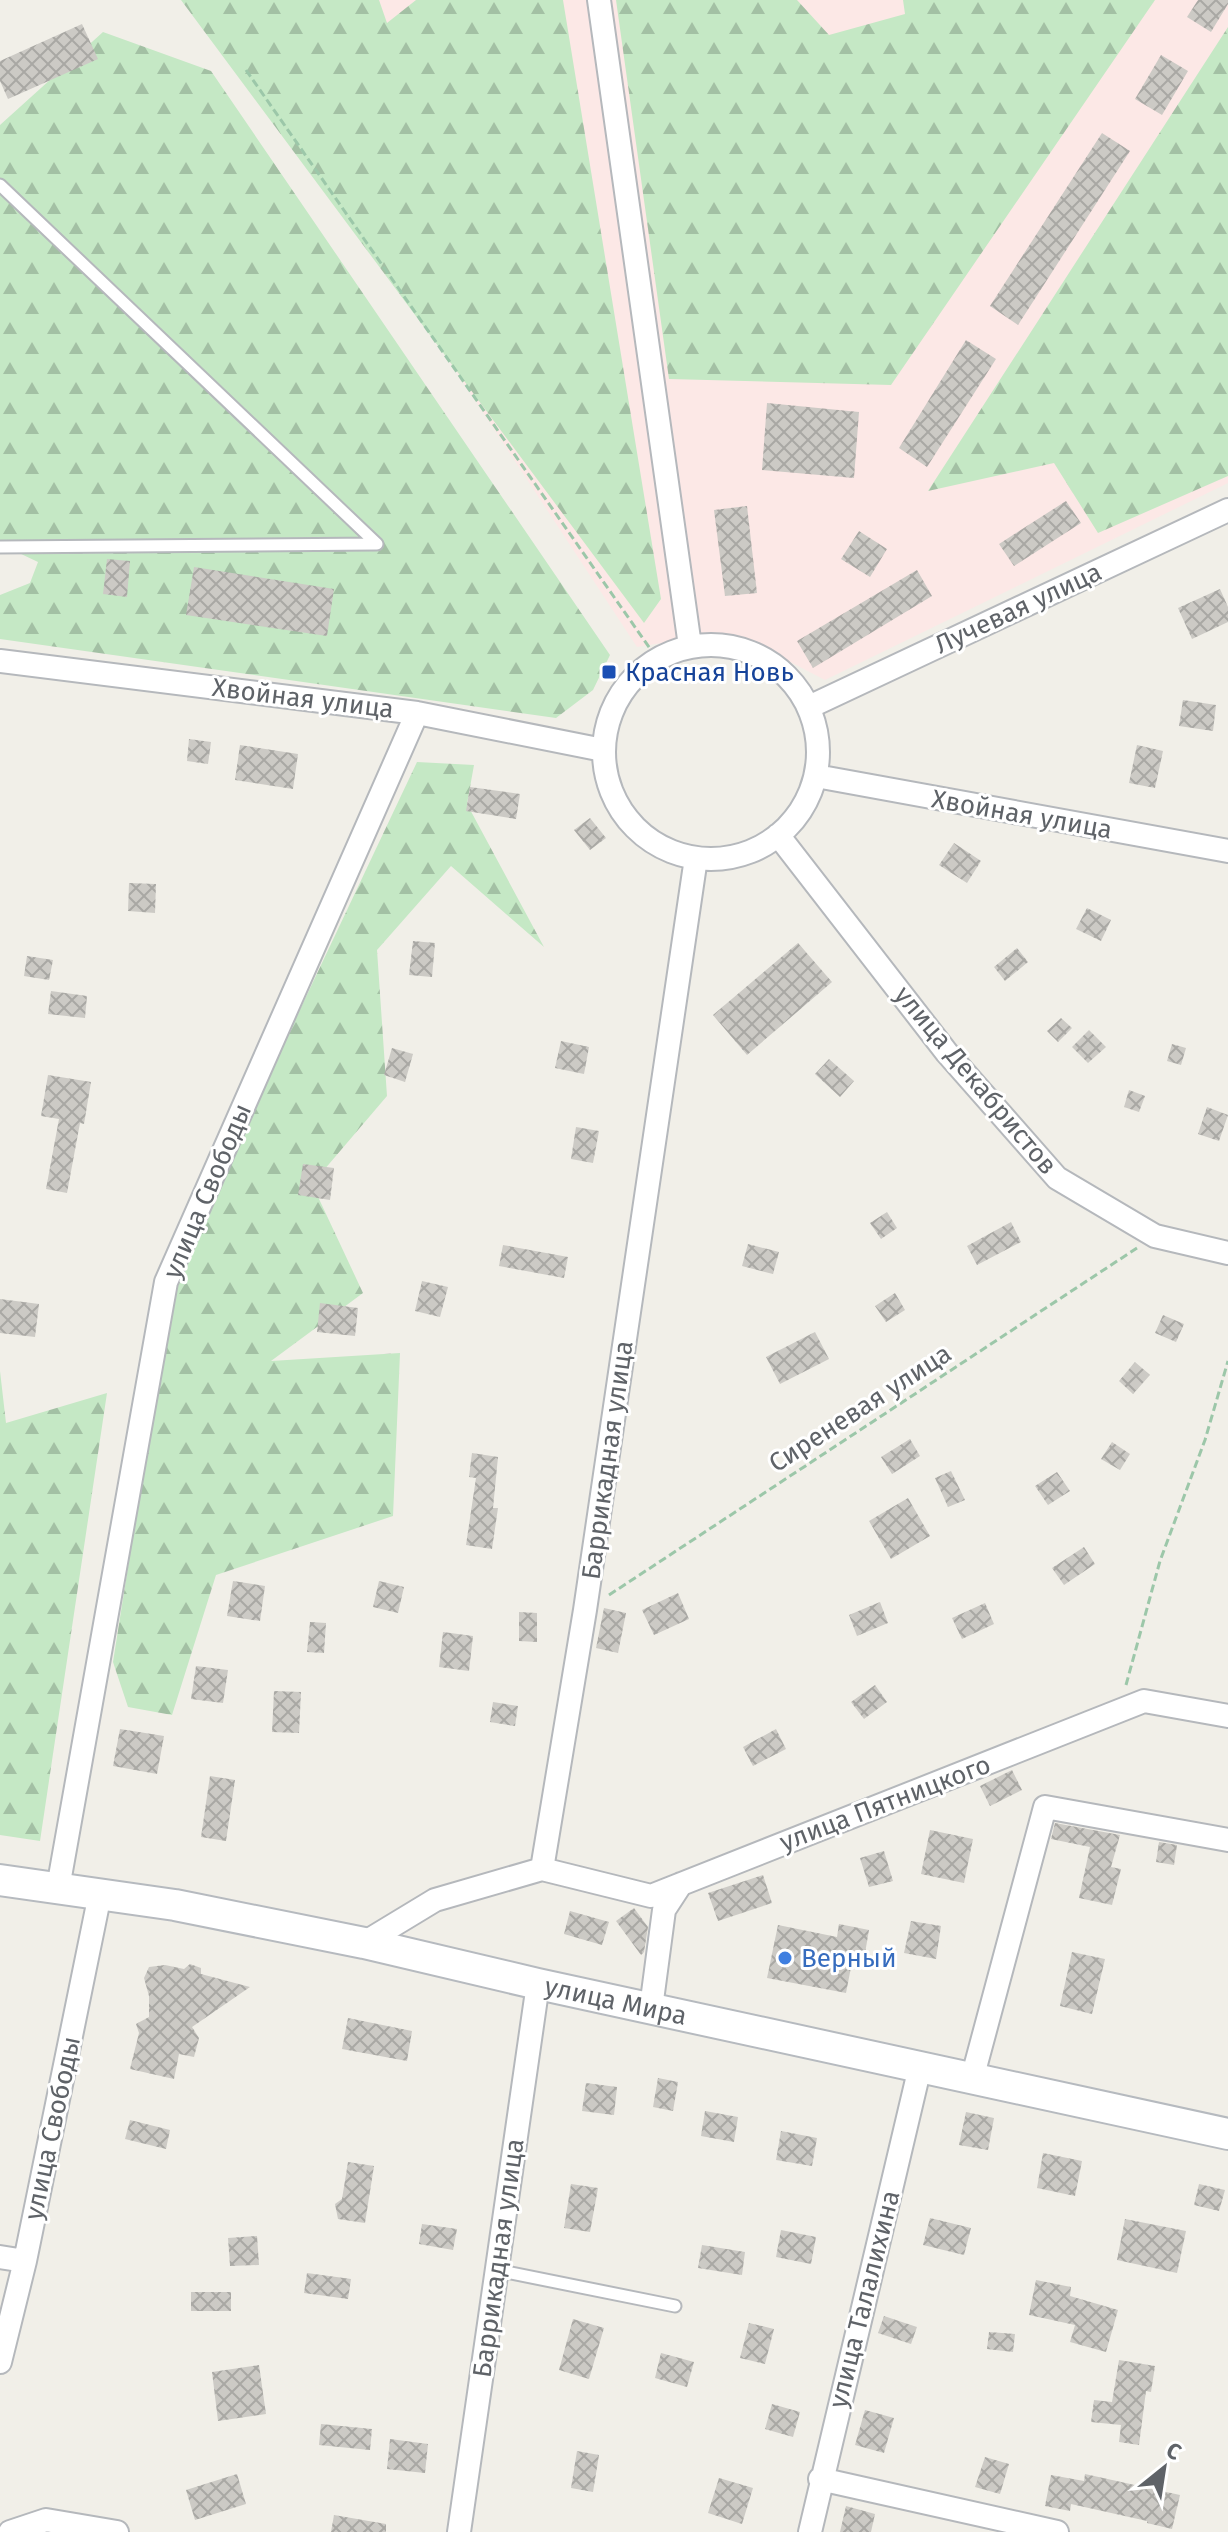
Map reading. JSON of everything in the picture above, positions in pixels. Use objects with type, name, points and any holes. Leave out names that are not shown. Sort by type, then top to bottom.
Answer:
[{"type":"street","points":[[599,0],[690,646]]},
{"type":"street","name":"Лучевая улица","points":[[809,707],[1228,510]]},
{"type":"street","points":[[713,644],[768,660],[793,682],[809,707],[818,740],[816,776],[803,807],[778,835],[757,849],[726,858],[696,858],[661,846],[634,827],[611,791],[603,750],[610,713],[636,674],[669,652],[690,646],[713,644]]},
{"type":"street","name":"Хвойная улица","points":[[0,661],[417,713],[603,750]]},
{"type":"street","name":"улица Свободы","points":[[58,1888],[166,1282],[417,713]]},
{"type":"street","name":"Хвойная улица","points":[[816,776],[1228,851]]},
{"type":"street","name":"улица Декабристов","points":[[778,835],[947,1053],[1057,1178],[1155,1236],[1228,1253]]},
{"type":"street","name":"Баррикадная улица","points":[[542,1869],[585,1610],[696,858]]},
{"type":"street","name":"улица Пятницкого","points":[[542,1869],[651,1896],[1144,1701],[1228,1716]]},
{"type":"street","points":[[972,2079],[1045,1807],[1228,1840]]},
{"type":"street","points":[[364,1943],[435,1900],[542,1869]]},
{"type":"street","name":"улица Мира","points":[[0,1880],[175,1905],[364,1943],[538,1984],[1228,2134]]},
{"type":"street","points":[[651,2008],[664,1910],[681,1884]]},
{"type":"street","name":"улица Свободы","points":[[0,2362],[25,2261],[100,1894]]},
{"type":"street","name":"Баррикадная улица","points":[[459,2532],[538,1984]]},
{"type":"street","name":"улица Талалихина","points":[[810,2532],[820,2479],[920,2067]]},
{"type":"street","points":[[0,2257],[25,2261]]},
{"type":"street","points":[[820,2479],[1057,2532]]},
{"type":"street","points":[[10,2532],[46,2520],[117,2532]]},
{"type":"lane","points":[[0,185],[377,544],[0,547]]},
{"type":"lane","points":[[496,2270],[675,2306]]},
{"type":"path","points":[[246,70],[658,660]]},
{"type":"path","name":"Сиреневая улица","points":[[585,1610],[1155,1236]]},
{"type":"path","points":[[1119,1711],[1160,1561],[1205,1440],[1228,1361]]},
{"type":"shaded area","points":[[191,0],[1228,0],[1228,483],[825,680],[771,652],[711,635],[637,647],[230,27]]},
{"type":"green space","points":[[181,0],[379,0],[387,23],[416,0],[563,0],[661,599],[644,623]]},
{"type":"green space","points":[[616,0],[797,0],[829,35],[905,14],[903,0],[1155,0],[891,385],[669,379]]},
{"type":"green space","points":[[1228,27],[1228,476],[1098,533],[1054,463],[928,491]]},
{"type":"green space","points":[[103,32],[211,71],[610,655],[593,690],[556,718],[0,639],[0,595],[30,583],[38,562],[0,544],[0,125]]},
{"type":"green space","points":[[417,762],[474,765],[467,804],[544,947],[451,866],[377,950],[387,1096],[312,1184],[363,1293],[271,1361],[400,1353],[393,1516],[216,1575],[172,1715],[128,1707],[113,1662],[174,1276]]},
{"type":"green space","points":[[0,1371],[6,1423],[107,1393],[40,1841],[0,1835]]},
{"type":"building","points":[[1198,0],[1228,0],[1211,32],[1187,17]]},
{"type":"building","points":[[82,24],[98,59],[8,99],[0,81],[0,61]]},
{"type":"building","points":[[1161,55],[1188,71],[1162,115],[1135,99]]},
{"type":"building","points":[[1102,133],[1130,151],[1018,325],[990,306]]},
{"type":"building","points":[[966,340],[996,359],[927,467],[899,448]]},
{"type":"building","points":[[767,403],[859,412],[854,478],[762,470]]},
{"type":"building","points":[[1066,501],[1081,523],[1014,566],[999,544]]},
{"type":"building","points":[[747,506],[757,593],[725,596],[714,510]]},
{"type":"building","points":[[859,531],[887,549],[870,577],[841,559]]},
{"type":"building","points":[[107,559],[130,561],[127,597],[103,594]]},
{"type":"building","points":[[194,567],[334,589],[327,636],[186,615]]},
{"type":"building","points":[[917,570],[932,596],[813,668],[797,641]]},
{"type":"building","points":[[1220,589],[1228,607],[1228,622],[1192,639],[1178,608]]},
{"type":"building","points":[[1183,700],[1216,705],[1213,731],[1179,726]]},
{"type":"building","points":[[189,739],[211,742],[208,764],[187,761]]},
{"type":"building","points":[[240,745],[298,754],[293,789],[235,780]]},
{"type":"building","points":[[1137,745],[1163,751],[1155,788],[1129,783]]},
{"type":"building","points":[[470,787],[520,794],[516,819],[466,811]]},
{"type":"building","points":[[590,818],[606,838],[590,850],[574,830]]},
{"type":"building","points":[[954,843],[981,861],[967,883],[939,865]]},
{"type":"building","points":[[129,883],[156,884],[155,913],[128,911]]},
{"type":"building","points":[[1087,908],[1111,920],[1101,941],[1076,929]]},
{"type":"building","points":[[413,941],[435,943],[432,977],[409,975]]},
{"type":"building","points":[[798,943],[832,982],[747,1055],[713,1015]]},
{"type":"building","points":[[1017,948],[1028,962],[1005,981],[994,967]]},
{"type":"building","points":[[27,956],[53,960],[49,980],[24,976]]},
{"type":"building","points":[[51,991],[87,996],[85,1018],[48,1014]]},
{"type":"building","points":[[1061,1018],[1072,1028],[1058,1042],[1047,1031]]},
{"type":"building","points":[[1089,1030],[1106,1047],[1088,1063],[1072,1047]]},
{"type":"building","points":[[561,1041],[589,1047],[584,1074],[555,1068]]},
{"type":"building","points":[[1172,1044],[1186,1048],[1181,1065],[1167,1061]]},
{"type":"building","points":[[392,1048],[413,1054],[405,1082],[384,1075]]},
{"type":"building","points":[[829,1059],[854,1081],[840,1097],[815,1074]]},
{"type":"building","points":[[48,1075],[91,1082],[67,1193],[46,1189],[59,1119],[41,1116]]},
{"type":"building","points":[[1129,1090],[1145,1096],[1139,1112],[1124,1107]]},
{"type":"building","points":[[1207,1107],[1228,1115],[1219,1141],[1198,1134]]},
{"type":"building","points":[[576,1127],[599,1131],[593,1163],[571,1159]]},
{"type":"building","points":[[303,1164],[334,1168],[330,1200],[298,1195]]},
{"type":"building","points":[[887,1212],[897,1228],[881,1239],[870,1223]]},
{"type":"building","points":[[1011,1222],[1021,1242],[977,1265],[967,1246]]},
{"type":"building","points":[[748,1244],[779,1252],[773,1274],[742,1266]]},
{"type":"building","points":[[503,1245],[568,1257],[564,1278],[499,1266]]},
{"type":"building","points":[[422,1281],[448,1287],[440,1317],[415,1311]]},
{"type":"building","points":[[895,1293],[905,1310],[886,1322],[875,1306]]},
{"type":"building","points":[[0,1299],[39,1304],[35,1337],[0,1333]]},
{"type":"building","points":[[320,1303],[358,1308],[355,1336],[317,1332]]},
{"type":"building","points":[[1163,1315],[1184,1324],[1176,1342],[1155,1333]]},
{"type":"building","points":[[815,1332],[829,1359],[780,1384],[766,1357]]},
{"type":"building","points":[[1135,1362],[1150,1375],[1133,1394],[1119,1381]]},
{"type":"building","points":[[910,1439],[920,1456],[892,1474],[881,1457]]},
{"type":"building","points":[[1112,1442],[1130,1454],[1120,1470],[1101,1459]]},
{"type":"building","points":[[472,1453],[498,1457],[493,1508],[498,1508],[492,1549],[466,1545],[476,1478],[469,1477]]},
{"type":"building","points":[[951,1471],[965,1500],[948,1507],[935,1478]]},
{"type":"building","points":[[1057,1472],[1070,1491],[1048,1505],[1035,1486]]},
{"type":"building","points":[[908,1498],[930,1536],[891,1559],[869,1521]]},
{"type":"building","points":[[1084,1547],[1095,1564],[1064,1585],[1052,1568]]},
{"type":"building","points":[[233,1581],[265,1586],[260,1621],[227,1616]]},
{"type":"building","points":[[379,1581],[404,1587],[398,1613],[373,1607]]},
{"type":"building","points":[[678,1593],[689,1619],[654,1635],[642,1610]]},
{"type":"building","points":[[880,1602],[888,1623],[857,1636],[849,1615]]},
{"type":"building","points":[[985,1603],[994,1624],[962,1639],[952,1618]]},
{"type":"building","points":[[604,1608],[626,1613],[618,1653],[596,1648]]},
{"type":"building","points":[[519,1612],[537,1613],[537,1642],[519,1641]]},
{"type":"building","points":[[310,1622],[326,1623],[324,1653],[307,1652]]},
{"type":"building","points":[[443,1632],[473,1636],[469,1671],[439,1667]]},
{"type":"building","points":[[196,1666],[228,1670],[223,1703],[191,1699]]},
{"type":"building","points":[[875,1685],[887,1702],[864,1719],[851,1702]]},
{"type":"building","points":[[274,1691],[301,1692],[299,1733],[272,1732]]},
{"type":"building","points":[[493,1702],[518,1706],[515,1726],[490,1722]]},
{"type":"building","points":[[120,1729],[164,1736],[157,1774],[113,1766]]},
{"type":"building","points":[[776,1729],[786,1749],[753,1766],[743,1747]]},
{"type":"building","points":[[1012,1770],[1022,1790],[990,1806],[980,1786]]},
{"type":"building","points":[[210,1776],[235,1780],[226,1841],[201,1837]]},
{"type":"building","points":[[1055,1823],[1120,1835],[1111,1867],[1121,1869],[1112,1905],[1079,1898],[1090,1847],[1051,1839]]},
{"type":"building","points":[[930,1830],[973,1839],[964,1883],[921,1874]]},
{"type":"building","points":[[1159,1842],[1177,1845],[1174,1865],[1156,1862]]},
{"type":"building","points":[[884,1851],[893,1881],[869,1887],[860,1858]]},
{"type":"building","points":[[763,1875],[772,1903],[718,1921],[708,1893]]},
{"type":"building","points":[[634,1908],[648,1927],[641,1955],[616,1921]]},
{"type":"building","points":[[570,1911],[609,1922],[602,1945],[564,1934]]},
{"type":"building","points":[[911,1921],[941,1926],[936,1959],[904,1953]]},
{"type":"building","points":[[839,1924],[869,1930],[864,1959],[853,1957],[846,1993],[767,1978],[778,1925],[837,1937]]},
{"type":"building","points":[[1072,1952],[1105,1959],[1092,2014],[1060,2006]]},
{"type":"building","points":[[190,1964],[201,1968],[201,1974],[250,1987],[192,2027],[199,2038],[194,2057],[179,2054],[174,2079],[130,2069],[139,2033],[136,2024],[149,2017],[149,1996],[144,1978],[149,1967],[165,1965],[184,1969]]},
{"type":"building","points":[[348,2018],[412,2031],[407,2061],[342,2049]]},
{"type":"building","points":[[658,2078],[678,2082],[673,2111],[653,2107]]},
{"type":"building","points":[[586,2083],[617,2087],[614,2115],[582,2111]]},
{"type":"building","points":[[705,2111],[738,2117],[734,2142],[701,2136]]},
{"type":"building","points":[[966,2112],[994,2118],[988,2150],[959,2145]]},
{"type":"building","points":[[130,2120],[170,2130],[166,2149],[125,2139]]},
{"type":"building","points":[[781,2131],[817,2138],[812,2166],[776,2160]]},
{"type":"building","points":[[1043,2153],[1082,2161],[1075,2196],[1037,2188]]},
{"type":"building","points":[[348,2162],[374,2166],[365,2223],[338,2219],[335,2204],[342,2199]]},
{"type":"building","points":[[571,2184],[598,2188],[590,2232],[564,2228]]},
{"type":"building","points":[[1199,2184],[1225,2190],[1219,2211],[1194,2205]]},
{"type":"building","points":[[930,2218],[971,2228],[964,2255],[923,2245]]},
{"type":"building","points":[[1125,2219],[1186,2231],[1177,2273],[1117,2260]]},
{"type":"building","points":[[422,2224],[457,2229],[453,2250],[419,2244]]},
{"type":"building","points":[[781,2230],[816,2237],[811,2264],[776,2257]]},
{"type":"building","points":[[257,2236],[259,2265],[230,2266],[228,2238]]},
{"type":"building","points":[[702,2245],[745,2252],[742,2275],[698,2268]]},
{"type":"building","points":[[307,2273],[351,2279],[348,2299],[304,2293]]},
{"type":"building","points":[[1036,2280],[1071,2287],[1070,2296],[1118,2310],[1106,2352],[1070,2342],[1075,2325],[1029,2315]]},
{"type":"building","points":[[191,2292],[231,2292],[231,2311],[191,2311]]},
{"type":"building","points":[[884,2316],[917,2327],[911,2344],[878,2333]]},
{"type":"building","points":[[573,2319],[604,2328],[589,2379],[559,2370]]},
{"type":"building","points":[[749,2323],[774,2329],[765,2364],[740,2358]]},
{"type":"building","points":[[989,2332],[1015,2334],[1013,2352],[987,2349]]},
{"type":"building","points":[[661,2353],[694,2362],[687,2387],[655,2378]]},
{"type":"building","points":[[1119,2360],[1155,2366],[1151,2392],[1146,2391],[1139,2445],[1119,2442],[1121,2425],[1091,2422],[1094,2400],[1112,2402]]},
{"type":"building","points":[[259,2365],[266,2414],[218,2421],[212,2372]]},
{"type":"building","points":[[772,2404],[800,2412],[793,2437],[765,2429]]},
{"type":"building","points":[[865,2410],[894,2418],[884,2453],[855,2445]]},
{"type":"building","points":[[321,2424],[372,2429],[370,2450],[319,2445]]},
{"type":"building","points":[[390,2439],[428,2444],[425,2473],[387,2469]]},
{"type":"building","points":[[577,2451],[599,2455],[593,2492],[571,2488]]},
{"type":"building","points":[[985,2457],[1009,2464],[1000,2494],[975,2487]]},
{"type":"building","points":[[237,2474],[246,2504],[195,2520],[186,2490]]},
{"type":"building","points":[[1085,2474],[1180,2495],[1172,2529],[1071,2504],[1070,2511],[1045,2506],[1051,2475],[1084,2481]]},
{"type":"building","points":[[719,2478],[753,2488],[742,2524],[708,2513]]},
{"type":"building","points":[[846,2506],[875,2514],[871,2532],[840,2532]]},
{"type":"building","points":[[334,2515],[386,2524],[386,2532],[331,2532]]},
{"type":"place","name":"Красная Новь","points":[[609,672]]},
{"type":"place","name":"Верный","points":[[785,1958]]}]
